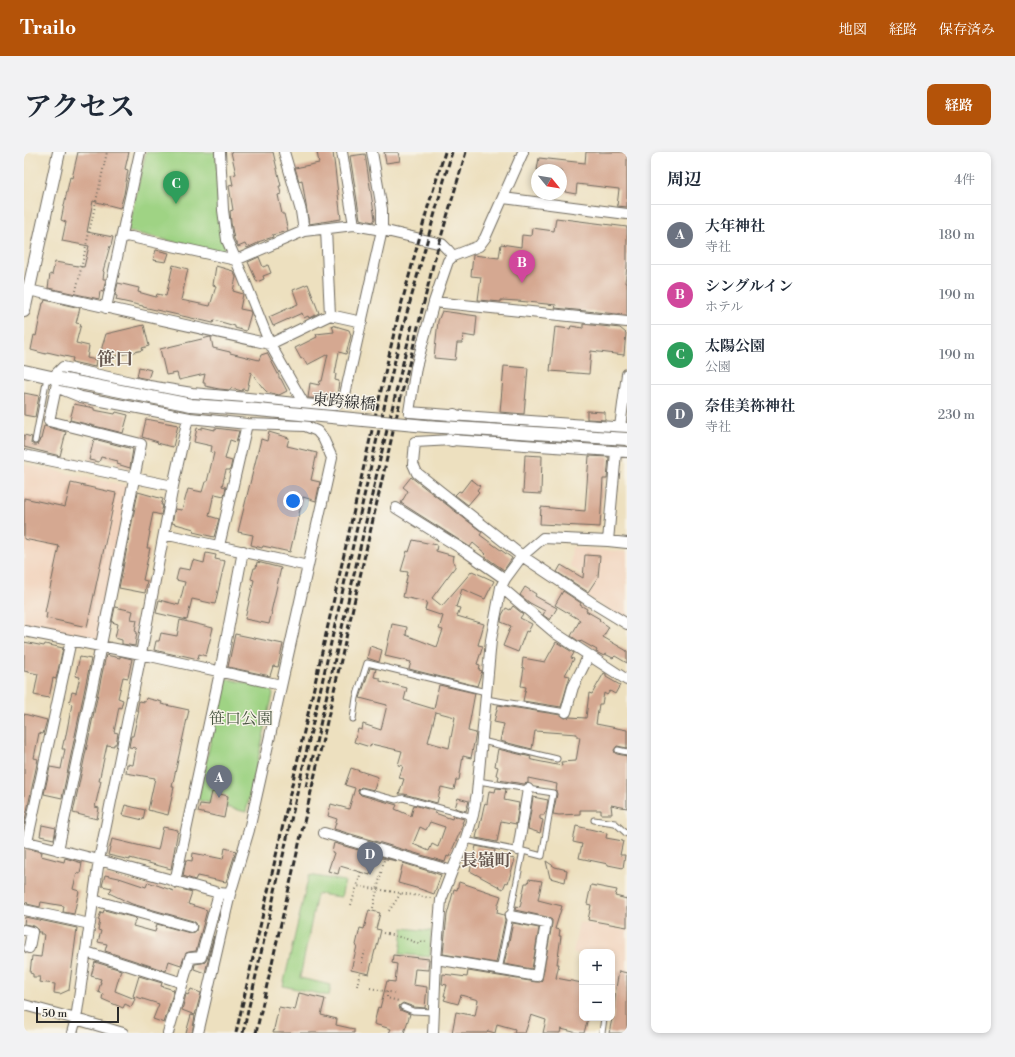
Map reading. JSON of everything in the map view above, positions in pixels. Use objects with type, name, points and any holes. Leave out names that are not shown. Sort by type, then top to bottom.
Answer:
[{"type":"street","points":[[24,311],[26,290],[59,152]]},
{"type":"street","points":[[106,308],[140,152]]},
{"type":"street","points":[[220,152],[223,210],[227,240],[270,344],[304,404],[305,426]]},
{"type":"street","points":[[284,152],[304,231]]},
{"type":"street","points":[[342,152],[354,225]]},
{"type":"street","points":[[58,850],[141,444],[49,421],[55,379],[64,367],[149,386],[192,393],[325,406],[336,405],[344,399],[382,230],[382,208],[372,152]]},
{"type":"street","points":[[523,152],[485,238],[479,246],[453,256],[448,261],[434,302],[416,367],[408,412],[624,427],[627,374]]},
{"type":"street","points":[[503,198],[627,214]]},
{"type":"street","points":[[122,235],[236,260],[304,231],[354,225],[442,244],[453,256]]},
{"type":"street","points":[[326,229],[330,315]]},
{"type":"street","points":[[26,290],[270,344],[330,315],[362,322]]},
{"type":"street","points":[[434,302],[627,322]]},
{"type":"street","name":"東跨線橋","points":[[24,371],[55,379],[191,405],[426,426],[627,439]]},
{"type":"street","points":[[55,379],[61,389],[81,397],[188,418],[247,424],[305,426],[317,431],[323,438],[332,458],[249,830],[230,894],[198,1033]]},
{"type":"street","points":[[452,440],[454,415]]},
{"type":"street","points":[[72,1033],[76,1019],[99,860],[141,654],[173,486],[188,418]]},
{"type":"street","points":[[219,546],[247,424]]},
{"type":"street","points":[[627,452],[452,440],[415,442],[412,464],[417,473],[522,556],[627,624]]},
{"type":"street","points":[[608,540],[616,452]]},
{"type":"street","points":[[24,455],[173,486]]},
{"type":"street","points":[[396,508],[462,549],[503,583],[555,633],[627,680]]},
{"type":"street","points":[[164,534],[308,566]]},
{"type":"street","points":[[433,1033],[440,900],[473,817],[478,781],[491,640],[503,583],[522,556],[543,538],[608,540],[627,543]]},
{"type":"street","points":[[175,882],[220,672],[243,551]]},
{"type":"street","points":[[24,631],[141,654],[281,685]]},
{"type":"street","points":[[71,640],[26,841],[175,882],[230,894]]},
{"type":"street","points":[[566,712],[573,687],[588,655]]},
{"type":"street","points":[[520,851],[528,789]]},
{"type":"street","points":[[324,833],[452,871]]},
{"type":"street","points":[[168,1033],[190,958],[201,957],[220,893]]},
{"type":"street","points":[[94,900],[191,927]]},
{"type":"street","points":[[24,910],[90,924]]},
{"type":"street","points":[[436,959],[537,976],[546,923],[510,916]]},
{"type":"street","points":[[24,930],[32,932],[29,948]]},
{"type":"street","points":[[86,952],[183,984]]},
{"type":"street","points":[[24,1005],[123,1033]]},
{"type":"lane","points":[[35,441],[55,379]]},
{"type":"lane","points":[[188,418],[192,393]]},
{"type":"lane","points":[[548,446],[549,422]]},
{"type":"lane","points":[[353,720],[356,698],[367,663],[486,696],[566,712]]},
{"type":"lane","points":[[482,741],[556,759]]},
{"type":"lane","points":[[618,750],[627,752]]},
{"type":"lane","points":[[465,840],[542,856],[553,793],[478,781]]},
{"type":"lane","points":[[362,791],[396,800],[403,798],[473,817]]},
{"type":"lane","points":[[594,820],[614,823],[627,834]]},
{"type":"lane","points":[[499,970],[510,916],[520,851]]},
{"type":"lane","points":[[403,1007],[413,1011],[434,1012]]},
{"type":"lane","points":[[602,1033],[604,1021]]},
{"type":"path","points":[[74,300],[107,152]]},
{"type":"path","points":[[373,908],[387,852]]},
{"type":"path","points":[[351,904],[361,872]]},
{"type":"path","points":[[357,886],[440,900]]},
{"type":"path","points":[[389,910],[401,893]]},
{"type":"path","points":[[384,933],[417,943],[423,941],[438,944]]},
{"type":"path","points":[[362,963],[365,951]]},
{"type":"path","points":[[357,986],[360,972]]},
{"type":"path","points":[[370,988],[394,993]]},
{"type":"path","points":[[387,992],[387,998],[404,1003],[403,1007]]},
{"type":"shaded area","points":[[24,464],[129,486],[98,639],[24,624]]},
{"type":"shaded area","points":[[572,547],[627,552],[627,621],[587,597],[595,584],[570,566]]},
{"type":"shaded area","points":[[579,922],[627,930],[627,991],[615,989],[615,949],[579,949],[579,954],[573,953]]},
{"type":"green space","points":[[146,152],[216,152],[222,233],[227,254],[127,231]]},
{"type":"green space","name":"笹口公園","points":[[224,678],[269,688],[273,694],[246,812],[198,800]]},
{"type":"green space","points":[[309,875],[345,881],[341,897],[317,894],[300,978],[331,985],[329,996],[283,986]]},
{"type":"green space","points":[[403,928],[431,931],[430,957],[400,954]]},
{"type":"building","points":[[78,152],[129,152],[125,169],[128,170],[120,208],[93,201],[87,232],[113,237],[103,271],[103,279],[106,279],[103,292],[100,291],[99,299],[48,288],[50,274],[52,275],[55,262],[84,267],[89,246],[62,241],[66,222],[61,220],[70,177],[72,178]]},
{"type":"building","points":[[231,152],[273,152],[281,186],[279,186],[281,194],[278,195],[282,214],[284,214],[288,231],[272,235],[273,237],[258,242],[247,248],[245,244],[238,247],[234,239],[230,211],[233,210],[229,186],[233,185],[231,175],[236,174]]},
{"type":"building","points":[[317,152],[333,152],[341,219],[309,224],[302,180],[299,181],[295,168],[319,163]]},
{"type":"building","points":[[384,152],[398,152],[400,161],[386,163]]},
{"type":"building","points":[[586,152],[627,152],[627,207],[617,206],[619,189],[577,184],[576,194],[567,192],[567,164],[538,164],[539,158],[585,163]]},
{"type":"building","points":[[365,154],[375,219],[373,222],[360,219],[350,156]]},
{"type":"building","points":[[556,218],[627,227],[627,267],[625,283],[627,283],[627,315],[555,308],[556,305],[518,301],[501,300],[501,302],[478,300],[481,277],[471,276],[473,255],[499,258],[501,244],[521,247],[522,235],[531,236],[532,228],[554,231]]},
{"type":"building","points":[[156,250],[169,253],[166,262],[153,260]]},
{"type":"building","points":[[259,257],[263,267],[268,265],[271,273],[263,276],[264,279],[257,282],[248,262]]},
{"type":"building","points":[[173,265],[188,269],[181,300],[210,306],[216,286],[213,285],[216,266],[233,271],[236,277],[233,291],[243,294],[240,309],[250,311],[251,313],[246,331],[214,320],[213,323],[116,300],[117,296],[115,295],[118,283],[139,288],[138,292],[156,297],[157,294],[166,296]]},
{"type":"building","points":[[308,284],[319,313],[309,318],[308,316],[304,318],[302,313],[273,326],[269,317],[298,304],[293,290]]},
{"type":"building","points":[[45,300],[80,308],[76,323],[81,324],[76,343],[89,346],[87,358],[96,360],[95,367],[72,362],[73,358],[31,350]]},
{"type":"building","points":[[442,311],[477,316],[475,337],[463,335],[462,343],[457,343],[455,360],[434,358],[438,321]]},
{"type":"building","points":[[583,324],[620,328],[626,333],[624,355],[591,351],[589,374],[550,371],[555,327],[570,329],[571,326],[583,328]]},
{"type":"building","points":[[144,325],[149,346],[142,348],[143,350],[98,360],[106,334]]},
{"type":"building","points":[[332,325],[349,330],[351,335],[346,354],[339,352],[335,374],[335,380],[339,381],[337,396],[329,396],[328,399],[308,398],[310,383],[319,385],[320,381],[322,381],[328,354],[307,365],[303,358],[301,359],[295,348],[317,337],[316,334],[334,332]]},
{"type":"building","points":[[211,337],[213,348],[230,353],[259,360],[261,355],[267,353],[287,391],[279,395],[267,392],[251,372],[247,390],[243,389],[242,391],[231,388],[230,390],[205,386],[205,383],[203,383],[205,374],[179,380],[177,373],[166,375],[160,349]]},
{"type":"building","points":[[504,366],[528,368],[524,414],[500,412]]},
{"type":"building","points":[[139,367],[151,370],[148,379],[137,377]]},
{"type":"building","points":[[24,393],[39,396],[35,417],[24,415]]},
{"type":"building","points":[[74,404],[94,408],[94,410],[115,414],[116,412],[128,415],[123,433],[70,420]]},
{"type":"building","points":[[587,411],[605,412],[605,420],[587,419]]},
{"type":"building","points":[[146,419],[178,425],[173,447],[142,437]]},
{"type":"building","points":[[44,426],[66,432],[60,456],[24,447],[24,435],[32,437],[31,443],[37,445],[41,439]]},
{"type":"building","points":[[202,427],[215,430],[215,428],[239,431],[236,442],[230,440],[225,459],[232,461],[230,470],[226,470],[222,486],[226,487],[224,496],[215,494],[213,498],[209,516],[219,519],[214,537],[193,532],[194,529],[172,523],[175,509],[182,510],[188,489],[202,492],[205,482],[207,482],[214,453],[211,452],[212,446],[194,442],[197,428],[202,429]]},
{"type":"building","points":[[269,432],[289,438],[287,446],[317,453],[311,480],[320,482],[316,501],[303,497],[290,552],[251,545],[253,535],[238,532],[261,439],[267,441]]},
{"type":"building","points":[[94,439],[133,449],[130,468],[117,464],[118,461],[101,457],[99,462],[89,460]]},
{"type":"building","points":[[525,455],[542,456],[541,494],[523,493]]},
{"type":"building","points":[[589,456],[609,457],[607,479],[603,479],[600,527],[540,524],[541,507],[585,511]]},
{"type":"building","points":[[411,477],[482,532],[480,535],[512,558],[504,570],[484,556],[486,554],[473,543],[470,547],[401,503],[408,491],[403,487]]},
{"type":"building","points":[[471,479],[480,486],[477,490],[479,492],[468,505],[455,495],[459,491],[461,492]]},
{"type":"building","points":[[71,483],[116,493],[87,627],[46,618],[47,613],[45,612],[59,546],[24,539],[24,498],[65,507]]},
{"type":"building","points":[[138,492],[163,499],[161,505],[163,505],[161,515],[153,513],[149,532],[147,548],[150,548],[143,580],[147,581],[145,593],[119,588]]},
{"type":"building","points":[[413,540],[437,545],[436,551],[454,556],[453,562],[455,563],[455,567],[432,598],[442,606],[472,571],[494,581],[485,599],[462,589],[456,607],[460,608],[457,616],[484,624],[478,645],[483,646],[477,664],[480,665],[479,670],[482,671],[477,686],[409,669],[411,662],[385,656],[392,624],[407,627],[406,635],[437,647],[443,630],[439,629],[443,616],[425,610],[427,602],[403,597],[408,572],[401,571],[407,551],[409,552]]},
{"type":"building","points":[[206,553],[216,555],[215,559],[225,561],[215,604],[192,599],[187,620],[156,613],[159,600],[179,605],[185,582],[176,580],[179,568],[190,570],[193,560],[204,563]]},
{"type":"building","points":[[585,555],[600,556],[598,577],[588,592],[557,572],[561,565],[583,578]]},
{"type":"building","points":[[257,562],[281,568],[269,624],[245,619],[254,580],[251,579]]},
{"type":"building","points":[[525,587],[536,594],[535,596],[557,608],[550,620],[543,615],[545,611],[530,603],[520,595]]},
{"type":"building","points":[[563,591],[581,603],[580,605],[587,609],[586,611],[600,619],[599,620],[609,627],[603,637],[627,651],[627,663],[615,656],[613,658],[605,654],[604,656],[596,652],[597,650],[571,636],[580,620],[555,605]]},
{"type":"building","points":[[513,606],[523,614],[520,618],[532,624],[528,632],[526,631],[518,652],[503,646],[511,626],[501,622],[502,615],[506,608],[510,610]]},
{"type":"building","points":[[115,607],[133,611],[131,619],[137,620],[135,646],[122,644],[122,640],[115,638],[118,624],[112,622]]},
{"type":"building","points":[[180,620],[213,628],[206,656],[199,654],[198,659],[154,650],[156,641],[159,641],[161,633],[177,636]]},
{"type":"building","points":[[235,634],[283,644],[278,667],[273,666],[270,676],[228,667]]},
{"type":"building","points":[[24,642],[44,646],[45,644],[63,648],[56,679],[53,678],[49,698],[34,695],[38,674],[24,671]]},
{"type":"building","points":[[556,642],[574,653],[571,658],[574,659],[565,675],[570,676],[561,707],[523,701],[526,687],[521,686],[524,668],[522,667],[523,658],[545,662]]},
{"type":"building","points":[[370,646],[382,650],[379,662],[367,658]]},
{"type":"building","points":[[106,655],[132,659],[128,678],[123,677],[118,698],[123,700],[121,708],[119,707],[114,732],[118,733],[116,744],[114,744],[114,746],[107,745],[99,781],[101,781],[95,807],[99,808],[97,819],[73,813]]},
{"type":"building","points":[[80,657],[91,659],[62,798],[44,794],[50,767],[61,769],[65,749],[62,749],[72,704],[69,703],[72,692],[76,693],[80,677],[75,676]]},
{"type":"building","points":[[370,668],[376,669],[374,677],[380,678],[380,681],[407,688],[404,700],[434,709],[439,685],[475,693],[468,731],[476,733],[471,758],[463,756],[459,780],[456,780],[454,790],[441,787],[437,803],[399,794],[404,779],[399,778],[403,766],[398,765],[402,751],[371,744],[370,747],[354,742],[358,729],[362,730],[363,724],[381,730],[387,705],[360,698]],"holes":[[[436,712],[455,717],[449,748],[428,742]]]},
{"type":"building","points":[[604,673],[606,674],[606,677],[620,685],[615,694],[610,691],[607,695],[604,693],[602,704],[599,704],[596,724],[627,730],[627,748],[617,746],[614,750],[617,754],[627,756],[627,808],[611,805],[612,814],[601,814],[601,810],[580,810],[580,814],[553,814],[557,794],[557,784],[528,778],[528,783],[524,784],[498,780],[499,776],[496,775],[498,767],[495,766],[498,749],[531,757],[530,759],[532,760],[562,766],[561,762],[576,761],[580,737],[577,737],[577,734],[535,731],[532,749],[500,741],[504,724],[494,722],[498,705],[561,715],[565,718],[586,718],[589,693],[592,694]]},
{"type":"building","points":[[146,698],[162,702],[161,704],[189,710],[172,787],[174,787],[168,815],[148,810],[155,778],[126,773],[127,764],[133,765],[136,748],[129,747],[139,710],[137,710],[139,701],[145,702]]},
{"type":"building","points":[[24,714],[47,720],[43,734],[39,733],[34,758],[38,759],[24,825]]},
{"type":"building","points":[[351,768],[378,777],[374,790],[361,787],[358,792],[361,795],[397,805],[395,809],[411,816],[414,805],[435,811],[435,813],[452,819],[453,816],[464,819],[449,857],[447,856],[445,862],[334,829],[337,819],[328,816],[331,804],[349,809],[355,788],[345,785]],"holes":[[[430,822],[445,827],[438,847],[432,844],[429,851],[413,844],[420,827],[426,830]]]},
{"type":"building","points":[[496,788],[506,789],[504,800],[519,803],[516,824],[501,821],[497,842],[476,838],[484,806],[485,803],[487,804],[489,791],[495,792]]},
{"type":"building","points":[[212,792],[228,796],[224,818],[198,812],[200,804],[209,805]]},
{"type":"building","points":[[533,797],[548,800],[546,812],[544,815],[540,815],[540,819],[543,820],[540,833],[528,829]]},
{"type":"building","points":[[458,798],[469,801],[466,811],[455,808]]},
{"type":"building","points":[[125,805],[145,810],[143,820],[122,815]]},
{"type":"building","points":[[42,825],[56,828],[54,839],[40,836]]},
{"type":"building","points":[[576,826],[607,833],[606,838],[623,841],[620,855],[625,855],[623,868],[579,858],[582,844],[573,842]]},
{"type":"building","points":[[163,827],[178,830],[171,869],[130,858],[130,860],[108,855],[112,839],[158,850]]},
{"type":"building","points":[[334,843],[397,861],[376,857],[370,875],[340,866],[338,874],[328,871],[334,853],[332,852]]},
{"type":"building","points":[[476,846],[495,850],[494,855],[515,859],[508,883],[506,882],[503,889],[470,871]]},
{"type":"building","points":[[24,848],[42,852],[41,856],[64,862],[65,858],[82,863],[80,874],[77,873],[73,889],[79,891],[74,914],[63,912],[64,906],[41,902],[40,907],[24,902]]},
{"type":"building","points":[[225,848],[236,851],[226,882],[197,876],[195,880],[183,876],[186,860],[192,861],[193,853],[223,859]]},
{"type":"building","points":[[546,861],[555,867],[567,870],[565,882],[550,878]]},
{"type":"building","points":[[403,863],[441,875],[434,894],[398,883]]},
{"type":"building","points":[[105,875],[146,887],[148,882],[174,891],[175,888],[177,888],[192,892],[188,904],[207,910],[196,951],[186,953],[181,965],[169,961],[166,971],[105,951],[107,944],[98,942],[101,931],[98,930],[100,921],[98,920],[101,912],[103,913],[104,910],[136,918],[133,926],[155,932],[157,924],[190,933],[196,931],[197,926],[193,921],[132,904],[109,893],[112,888],[102,886]]},
{"type":"building","points":[[529,879],[542,881],[538,900],[562,906],[555,929],[560,930],[559,936],[561,936],[557,964],[559,964],[556,978],[579,982],[579,1021],[587,1021],[584,1033],[561,1029],[560,1033],[543,1033],[546,1020],[531,1015],[525,1033],[514,1033],[515,1029],[497,1024],[495,1033],[488,1031],[487,1033],[452,1033],[456,1012],[475,1016],[478,1000],[461,995],[458,1004],[444,1000],[447,985],[442,984],[443,974],[467,977],[468,971],[536,982],[540,982],[542,980],[552,920],[547,917],[515,910],[516,906],[520,907],[525,883],[528,883]]},
{"type":"building","points":[[459,882],[501,896],[497,913],[504,915],[505,920],[496,963],[443,954],[447,915],[454,889],[457,890]]},
{"type":"building","points":[[591,885],[617,890],[615,896],[627,899],[627,927],[588,920],[591,905],[587,904]]},
{"type":"building","points":[[369,910],[380,913],[376,929],[381,930],[369,974],[351,970],[360,928],[364,929]]},
{"type":"building","points":[[25,917],[77,928],[69,990],[60,994],[54,993],[55,984],[39,982],[40,977],[33,977],[33,974],[30,973],[32,956],[41,957],[44,934],[40,934],[41,932],[38,932],[37,928],[34,926],[24,924]]},
{"type":"building","points":[[513,923],[539,928],[532,969],[504,964]]},
{"type":"building","points":[[214,936],[205,973],[194,969],[195,964],[205,962],[207,959]]},
{"type":"building","points":[[393,955],[429,959],[428,970],[415,969],[413,985],[427,987],[425,1008],[414,1007],[403,1003],[399,1006],[400,1010],[410,1014],[404,1033],[389,1033],[391,1029],[374,1024],[387,981],[395,982],[397,964],[392,963]]},
{"type":"building","points":[[95,962],[121,970],[115,991],[135,999],[131,1007],[125,1004],[123,1008],[102,999],[103,994],[98,992],[101,979],[91,976]]},
{"type":"building","points":[[619,971],[627,973],[627,1033],[609,1033],[612,1021],[615,1021],[616,988]]},
{"type":"building","points":[[139,976],[162,983],[161,986],[174,990],[164,1023],[153,1019],[159,1004],[133,996]]},
{"type":"building","points":[[191,989],[201,993],[195,1015],[182,1010],[186,994],[188,995]]},
{"type":"building","points":[[299,993],[325,999],[321,1015],[337,1019],[336,1025],[354,1029],[354,1033],[273,1033],[279,1007],[295,1010]]},
{"type":"building","points":[[191,1015],[195,1016],[192,1033],[186,1033]]},
{"type":"railway","points":[[236,1033],[396,324],[427,210],[445,152]]},
{"type":"railway","points":[[243,1033],[390,381],[403,327],[452,152]]},
{"type":"railway","points":[[256,1033],[400,401],[434,261],[466,152]]},
{"type":"railway","points":[[306,787],[412,325]]},
{"type":"place","name":"太陽公園","points":[[176,204]]},
{"type":"place","name":"シングルイン","points":[[522,283]]},
{"type":"place","name":"大年神社","points":[[219,798]]},
{"type":"place","name":"奈佳美祢神社","points":[[370,875]]},
{"type":"district","name":"笹口","points":[[115,359]]},
{"type":"district","name":"長嶺町","points":[[486,861]]}]
